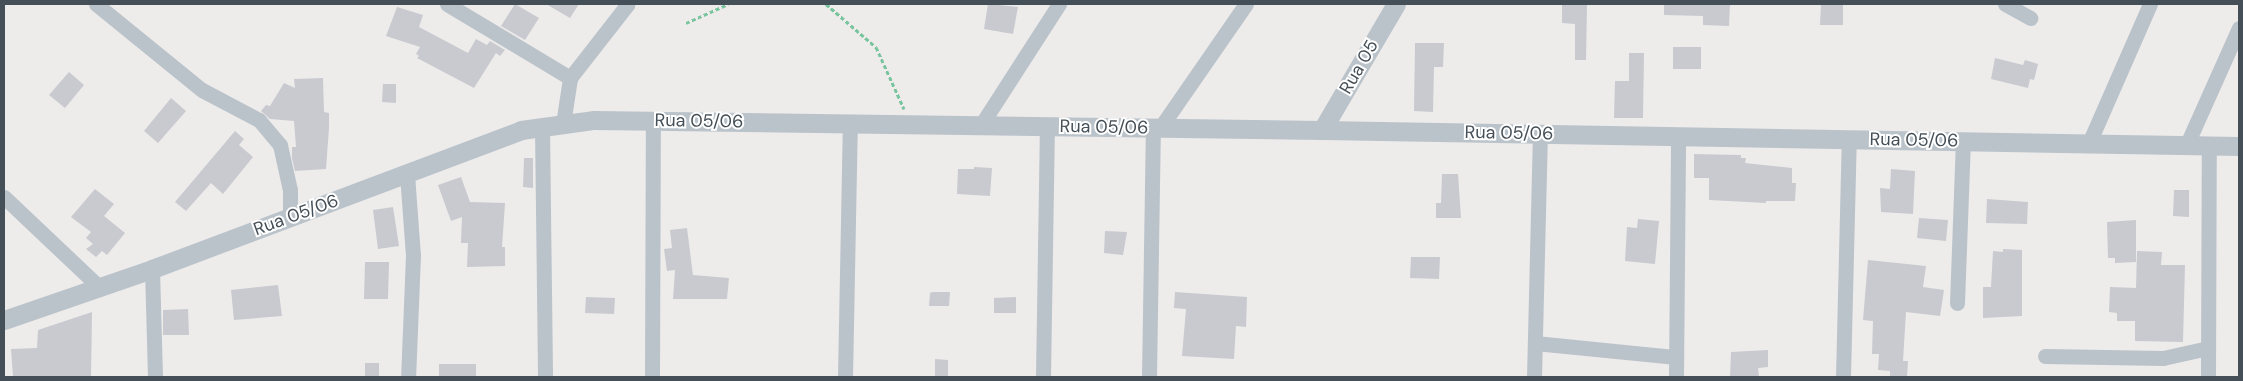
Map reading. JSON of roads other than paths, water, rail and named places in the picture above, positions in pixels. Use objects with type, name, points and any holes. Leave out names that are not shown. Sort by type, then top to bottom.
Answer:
[{"type":"street","points":[[96,4],[202,90],[260,120],[280,145],[290,190],[290,217]]},
{"type":"street","points":[[447,4],[570,78]]},
{"type":"street","points":[[563,124],[570,78],[627,5],[625,4]]},
{"type":"street","points":[[981,125],[1059,4]]},
{"type":"street","points":[[1149,377],[1156,128],[1246,4]]},
{"type":"street","name":"Rua 05","points":[[1322,130],[1396,4]]},
{"type":"street","points":[[2004,4],[2030,18]]},
{"type":"street","points":[[2090,143],[2150,4]]},
{"type":"street","points":[[2187,144],[2239,28]]},
{"type":"street","name":"Rua 05/06","points":[[4,320],[98,286],[152,269],[521,130],[594,120],[1322,130],[2239,146]]},
{"type":"street","points":[[652,377],[653,121]]},
{"type":"street","points":[[845,377],[850,123]]},
{"type":"street","points":[[1043,377],[1047,126]]},
{"type":"street","points":[[542,127],[545,377]]},
{"type":"street","points":[[1534,377],[1540,134]]},
{"type":"street","points":[[1676,377],[1678,136]]},
{"type":"street","points":[[1843,377],[1849,139]]},
{"type":"street","points":[[1957,302],[1963,141]]},
{"type":"street","points":[[2208,377],[2209,146]]},
{"type":"street","points":[[407,174],[413,255],[408,377]]},
{"type":"street","points":[[4,197],[98,286]]},
{"type":"street","points":[[152,269],[155,377]]},
{"type":"street","points":[[1535,343],[1676,357]]},
{"type":"street","points":[[2045,356],[2163,358],[2208,348]]}]
